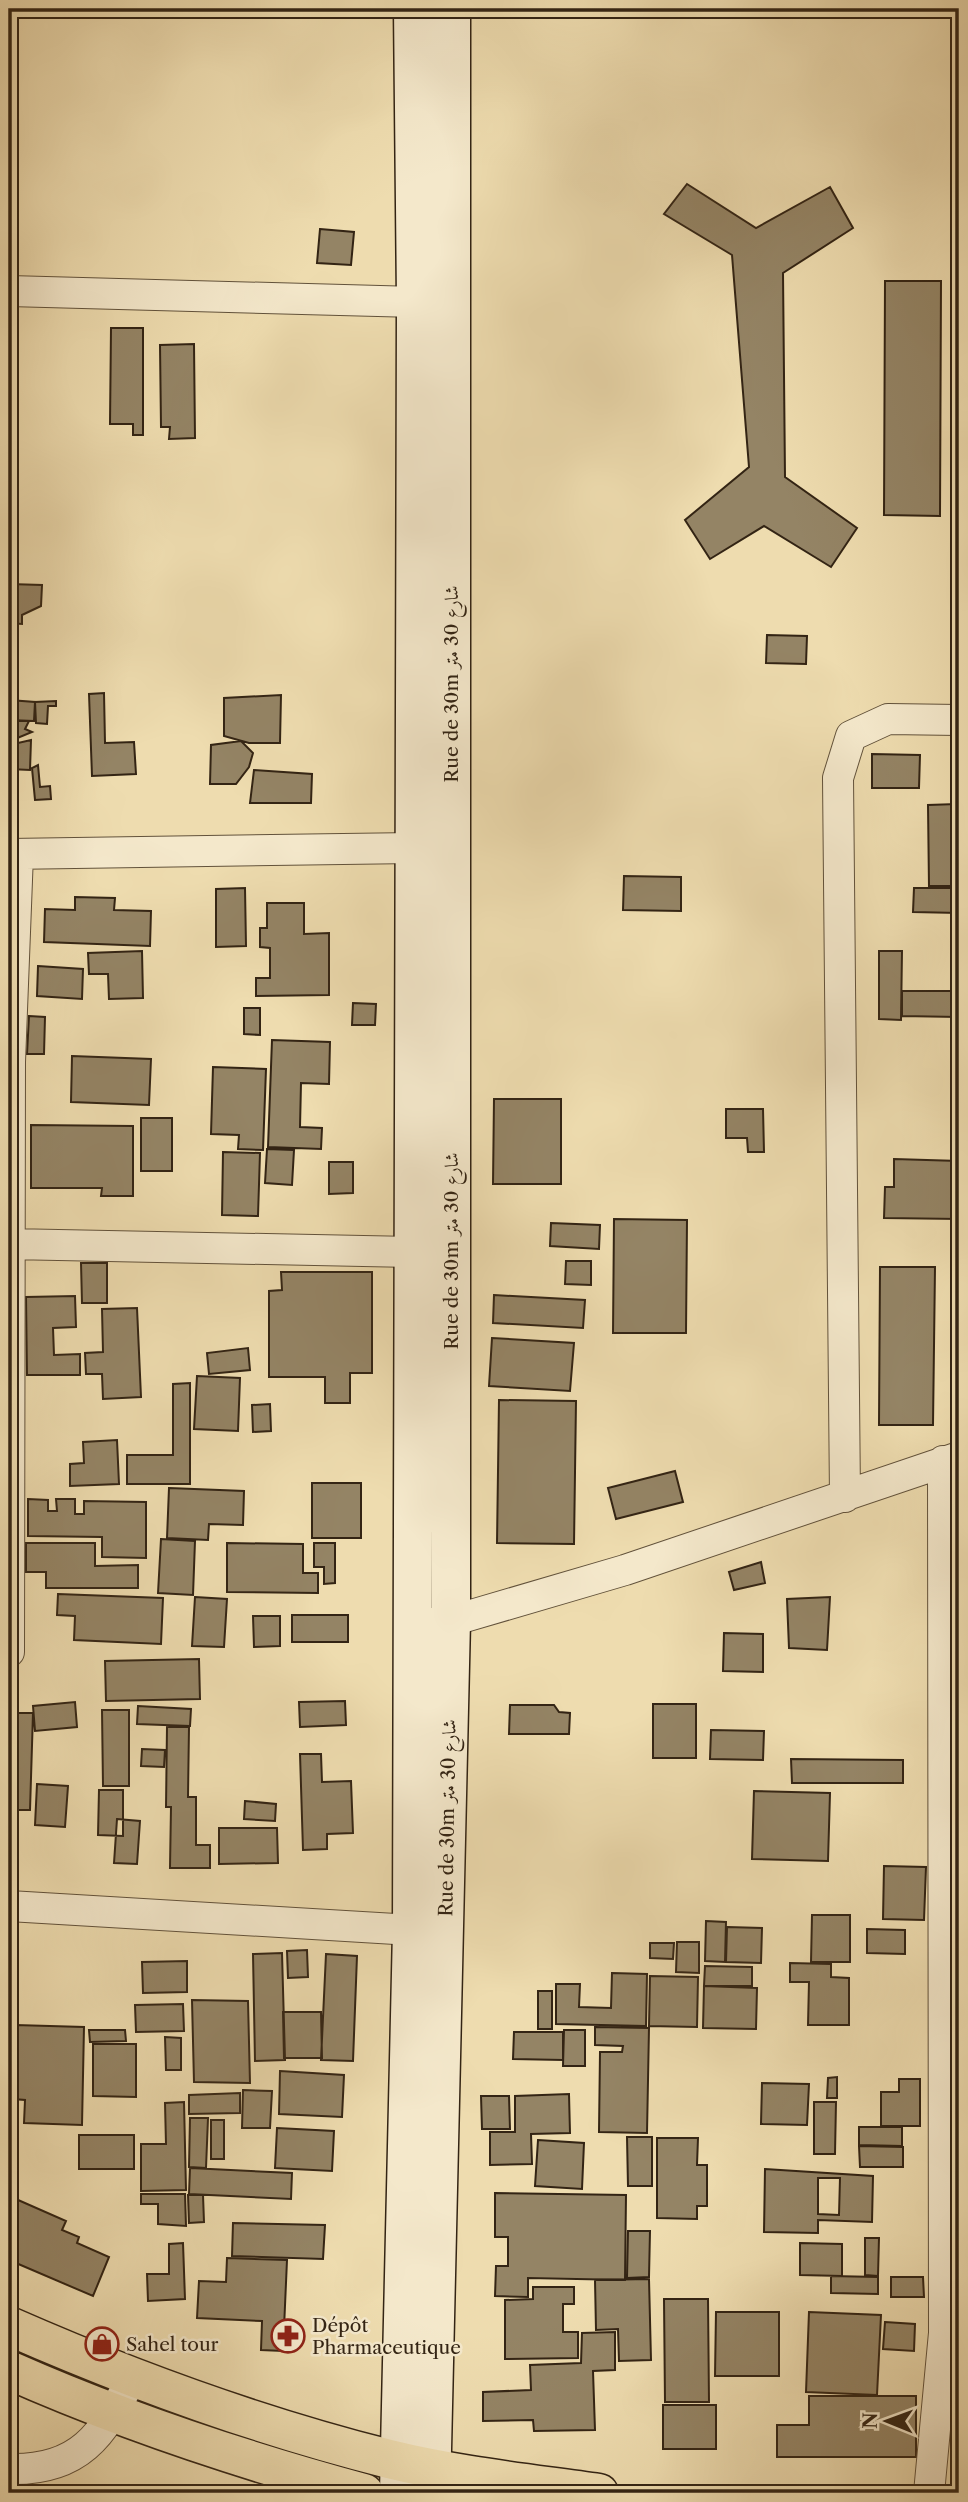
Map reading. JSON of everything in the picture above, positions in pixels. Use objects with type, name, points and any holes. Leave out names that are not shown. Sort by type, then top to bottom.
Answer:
[{"type":"main road","points":[[9,2326],[132,2377],[416,2479],[599,2493]]},
{"type":"main road","points":[[9,2371],[114,2414],[233,2457],[364,2493]]},
{"type":"street","name":"Rue de 30m شارع 30 متر","points":[[413,9],[416,302],[412,1930],[416,2479]]},
{"type":"street","name":"Rue de 30m شارع 30 متر","points":[[416,2479],[451,1621],[451,9]]},
{"type":"street","points":[[9,291],[416,302]]},
{"type":"street","points":[[845,1497],[838,778],[851,736],[888,719],[959,720]]},
{"type":"street","points":[[9,1652],[13,854],[414,848]]},
{"type":"street","points":[[9,1244],[412,1252]]},
{"type":"street","points":[[413,1625],[451,1621],[625,1570],[951,1459],[944,2333],[929,2493]]},
{"type":"street","points":[[9,1906],[412,1930]]},
{"type":"street","points":[[9,2469],[40,2470],[78,2454],[114,2414],[132,2377]]},
{"type":"building","points":[[687,184],[756,228],[830,187],[853,228],[783,273],[785,477],[857,528],[831,567],[764,526],[710,559],[685,520],[749,467],[732,255],[664,214]]},
{"type":"building","points":[[320,229],[354,232],[351,265],[317,263]]},
{"type":"building","points":[[885,281],[941,281],[940,516],[884,515]]},
{"type":"building","points":[[111,328],[143,328],[143,435],[133,435],[133,424],[110,424]]},
{"type":"building","points":[[194,344],[195,438],[169,439],[170,427],[161,427],[160,345]]},
{"type":"building","points":[[9,584],[42,585],[41,606],[22,615],[22,624],[9,623]]},
{"type":"building","points":[[767,635],[807,636],[806,664],[766,663]]},
{"type":"building","points":[[104,693],[105,743],[134,742],[136,774],[92,776],[89,694]]},
{"type":"building","points":[[281,695],[280,743],[249,743],[224,736],[224,698]]},
{"type":"building","points":[[9,700],[35,702],[34,721],[9,720]]},
{"type":"building","points":[[56,701],[56,706],[48,706],[47,724],[36,723],[35,702]]},
{"type":"building","points":[[9,721],[29,721],[25,729],[32,732],[15,739],[15,731],[9,731]]},
{"type":"building","points":[[31,740],[30,770],[9,769],[9,745]]},
{"type":"building","points":[[241,741],[253,753],[249,767],[236,784],[210,784],[211,745]]},
{"type":"building","points":[[872,754],[920,755],[919,788],[872,788]]},
{"type":"building","points":[[38,765],[40,787],[50,786],[51,799],[35,800],[32,768]]},
{"type":"building","points":[[254,770],[312,774],[311,803],[250,803]]},
{"type":"building","points":[[957,804],[958,886],[929,886],[928,805]]},
{"type":"building","points":[[624,876],[681,877],[681,911],[623,910]]},
{"type":"building","points":[[245,888],[246,946],[216,947],[216,889]]},
{"type":"building","points":[[914,888],[959,888],[959,913],[913,912]]},
{"type":"building","points":[[75,897],[115,898],[114,910],[151,911],[150,946],[44,942],[45,909],[75,910]]},
{"type":"building","points":[[267,903],[304,903],[304,934],[329,933],[329,995],[256,996],[256,978],[270,978],[270,948],[260,947],[260,928],[267,928]]},
{"type":"building","points":[[142,951],[143,998],[109,999],[108,974],[89,974],[88,953]]},
{"type":"building","points":[[879,951],[902,951],[901,1020],[879,1019]]},
{"type":"building","points":[[38,966],[83,969],[82,999],[37,996]]},
{"type":"building","points":[[902,991],[958,991],[958,1017],[902,1016]]},
{"type":"building","points":[[353,1003],[376,1004],[375,1025],[352,1025]]},
{"type":"building","points":[[244,1008],[260,1008],[260,1035],[244,1034]]},
{"type":"building","points":[[29,1016],[45,1017],[44,1054],[27,1054]]},
{"type":"building","points":[[272,1040],[330,1042],[329,1084],[301,1083],[300,1127],[322,1128],[321,1149],[268,1147]]},
{"type":"building","points":[[72,1056],[151,1059],[149,1105],[71,1102]]},
{"type":"building","points":[[213,1067],[266,1069],[263,1150],[238,1149],[239,1135],[211,1134]]},
{"type":"building","points":[[494,1099],[561,1099],[561,1184],[493,1184]]},
{"type":"building","points":[[726,1109],[763,1109],[764,1152],[748,1152],[747,1138],[726,1138]]},
{"type":"building","points":[[141,1118],[172,1118],[172,1171],[141,1171]]},
{"type":"building","points":[[31,1125],[133,1126],[133,1196],[101,1196],[102,1188],[31,1188]]},
{"type":"building","points":[[267,1149],[294,1150],[292,1185],[265,1183]]},
{"type":"building","points":[[223,1152],[260,1153],[258,1216],[222,1215]]},
{"type":"building","points":[[894,1159],[959,1161],[959,1219],[884,1218],[885,1187],[894,1187]]},
{"type":"building","points":[[329,1162],[353,1162],[353,1193],[329,1194]]},
{"type":"building","points":[[614,1219],[687,1220],[686,1333],[613,1333]]},
{"type":"building","points":[[551,1223],[600,1225],[599,1249],[550,1246]]},
{"type":"building","points":[[566,1261],[591,1261],[591,1285],[565,1284]]},
{"type":"building","points":[[81,1263],[107,1263],[107,1303],[82,1303]]},
{"type":"building","points":[[880,1267],[935,1267],[933,1425],[879,1425]]},
{"type":"building","points":[[281,1272],[372,1272],[372,1373],[350,1373],[350,1403],[325,1403],[325,1377],[269,1377],[269,1291],[282,1290]]},
{"type":"building","points":[[494,1295],[585,1300],[583,1328],[493,1323]]},
{"type":"building","points":[[75,1296],[76,1327],[53,1328],[54,1355],[80,1354],[80,1375],[27,1375],[26,1297]]},
{"type":"building","points":[[137,1308],[141,1397],[103,1399],[102,1374],[86,1374],[85,1353],[103,1352],[102,1309]]},
{"type":"building","points":[[492,1338],[574,1343],[570,1391],[489,1386]]},
{"type":"building","points":[[248,1348],[250,1370],[209,1374],[207,1353]]},
{"type":"building","points":[[197,1376],[240,1378],[238,1431],[194,1429]]},
{"type":"building","points":[[190,1383],[190,1484],[127,1484],[127,1455],[173,1455],[173,1384]]},
{"type":"building","points":[[499,1400],[576,1401],[574,1544],[497,1543]]},
{"type":"building","points":[[270,1404],[271,1431],[253,1432],[252,1405]]},
{"type":"building","points":[[117,1440],[119,1484],[70,1486],[70,1464],[84,1463],[83,1442]]},
{"type":"building","points":[[675,1471],[683,1502],[616,1519],[608,1488]]},
{"type":"building","points":[[312,1483],[361,1483],[361,1538],[312,1538]]},
{"type":"building","points":[[169,1488],[244,1491],[243,1525],[209,1524],[208,1540],[167,1538]]},
{"type":"building","points":[[28,1499],[48,1500],[48,1511],[57,1511],[56,1499],[75,1499],[75,1514],[84,1514],[84,1501],[146,1502],[146,1558],[102,1557],[102,1537],[28,1536]]},
{"type":"building","points":[[161,1539],[195,1541],[193,1595],[158,1593]]},
{"type":"building","points":[[26,1543],[95,1543],[95,1566],[138,1565],[138,1588],[46,1588],[46,1572],[26,1572]]},
{"type":"building","points":[[227,1543],[303,1544],[303,1573],[318,1573],[318,1593],[227,1592]]},
{"type":"building","points":[[314,1543],[335,1543],[335,1583],[324,1584],[324,1567],[314,1567]]},
{"type":"building","points":[[761,1562],[765,1583],[734,1590],[729,1572]]},
{"type":"building","points":[[58,1594],[163,1598],[161,1644],[74,1640],[75,1616],[57,1615]]},
{"type":"building","points":[[195,1597],[227,1599],[224,1647],[192,1646]]},
{"type":"building","points":[[830,1597],[827,1650],[789,1648],[787,1599]]},
{"type":"building","points":[[292,1615],[348,1615],[348,1642],[292,1642]]},
{"type":"building","points":[[253,1616],[280,1616],[280,1646],[254,1647]]},
{"type":"building","points":[[724,1633],[763,1634],[763,1672],[723,1671]]},
{"type":"building","points":[[199,1659],[200,1699],[106,1701],[105,1661]]},
{"type":"building","points":[[345,1701],[346,1725],[300,1727],[299,1702]]},
{"type":"building","points":[[75,1702],[77,1727],[35,1731],[33,1706]]},
{"type":"building","points":[[653,1704],[696,1704],[696,1758],[653,1758]]},
{"type":"building","points":[[510,1705],[554,1705],[559,1712],[570,1713],[569,1734],[509,1734]]},
{"type":"building","points":[[138,1706],[191,1709],[190,1726],[137,1724]]},
{"type":"building","points":[[102,1710],[129,1710],[129,1786],[103,1786]]},
{"type":"building","points":[[9,1713],[33,1713],[30,1810],[9,1810]]},
{"type":"building","points":[[167,1727],[189,1727],[188,1797],[196,1797],[196,1845],[210,1845],[210,1868],[170,1868],[171,1807],[166,1807]]},
{"type":"building","points":[[711,1730],[764,1731],[763,1760],[710,1759]]},
{"type":"building","points":[[142,1749],[165,1750],[164,1767],[141,1766]]},
{"type":"building","points":[[300,1754],[321,1754],[322,1782],[351,1781],[353,1833],[327,1834],[327,1849],[303,1850]]},
{"type":"building","points":[[791,1759],[903,1760],[903,1783],[792,1783]]},
{"type":"building","points":[[37,1784],[68,1786],[65,1827],[35,1825]]},
{"type":"building","points":[[99,1790],[123,1790],[123,1836],[98,1835]]},
{"type":"building","points":[[754,1791],[830,1793],[828,1861],[752,1859]]},
{"type":"building","points":[[245,1801],[276,1804],[275,1821],[244,1819]]},
{"type":"building","points":[[9,1818],[13,1818],[13,1867],[9,1867]]},
{"type":"building","points":[[117,1819],[140,1821],[137,1864],[114,1863]]},
{"type":"building","points":[[219,1828],[277,1828],[278,1863],[219,1864]]},
{"type":"building","points":[[884,1866],[926,1867],[924,1920],[883,1919]]},
{"type":"building","points":[[812,1915],[850,1915],[850,1962],[811,1962]]},
{"type":"building","points":[[706,1921],[726,1922],[725,1962],[705,1961]]},
{"type":"building","points":[[727,1927],[762,1928],[761,1963],[726,1962]]},
{"type":"building","points":[[867,1929],[905,1930],[905,1954],[867,1953]]},
{"type":"building","points":[[677,1942],[699,1942],[699,1973],[676,1972]]},
{"type":"building","points":[[650,1943],[674,1943],[673,1959],[650,1958]]},
{"type":"building","points":[[307,1950],[308,1977],[288,1978],[287,1951]]},
{"type":"building","points":[[282,1953],[285,2060],[255,2061],[253,1954]]},
{"type":"building","points":[[326,1954],[357,1956],[353,2061],[321,2060]]},
{"type":"building","points":[[187,1961],[187,1992],[143,1993],[142,1962]]},
{"type":"building","points":[[790,1963],[831,1964],[831,1977],[849,1978],[849,2025],[808,2025],[809,1982],[790,1982]]},
{"type":"building","points":[[705,1966],[752,1967],[752,1986],[704,1986]]},
{"type":"building","points":[[612,1973],[647,1974],[646,2026],[556,2024],[556,1984],[580,1984],[579,2007],[611,2008]]},
{"type":"building","points":[[650,1976],[698,1977],[697,2027],[649,2026]]},
{"type":"building","points":[[704,1986],[757,1988],[756,2029],[703,2028]]},
{"type":"building","points":[[538,1991],[552,1991],[552,2029],[538,2029]]},
{"type":"building","points":[[192,2000],[248,2001],[250,2083],[194,2082]]},
{"type":"building","points":[[183,2004],[184,2031],[136,2032],[135,2005]]},
{"type":"building","points":[[283,2012],[321,2012],[322,2058],[284,2058]]},
{"type":"building","points":[[15,2025],[84,2027],[82,2125],[24,2123],[25,2100],[13,2099]]},
{"type":"building","points":[[595,2027],[649,2028],[647,2133],[599,2132],[600,2052],[622,2052],[623,2046],[595,2045]]},
{"type":"building","points":[[89,2030],[125,2030],[126,2041],[90,2042]]},
{"type":"building","points":[[564,2030],[585,2030],[585,2066],[563,2066]]},
{"type":"building","points":[[514,2032],[563,2032],[563,2060],[513,2059]]},
{"type":"building","points":[[165,2037],[181,2038],[181,2070],[166,2070]]},
{"type":"building","points":[[93,2044],[136,2044],[136,2097],[93,2096]]},
{"type":"building","points":[[280,2071],[344,2075],[342,2117],[279,2114]]},
{"type":"building","points":[[837,2077],[837,2098],[827,2098],[828,2078]]},
{"type":"building","points":[[899,2079],[920,2079],[920,2126],[881,2126],[881,2092],[899,2092]]},
{"type":"building","points":[[762,2083],[809,2084],[807,2125],[761,2124]]},
{"type":"building","points":[[243,2090],[272,2091],[270,2128],[242,2128]]},
{"type":"building","points":[[240,2093],[240,2113],[189,2114],[189,2095]]},
{"type":"building","points":[[569,2094],[570,2133],[531,2134],[532,2164],[490,2165],[490,2132],[515,2132],[515,2096]]},
{"type":"building","points":[[481,2096],[509,2096],[510,2129],[482,2129]]},
{"type":"building","points":[[184,2102],[186,2190],[141,2191],[141,2144],[166,2144],[165,2103]]},
{"type":"building","points":[[814,2102],[836,2102],[835,2154],[814,2154]]},
{"type":"building","points":[[190,2118],[208,2118],[206,2168],[189,2167]]},
{"type":"building","points":[[211,2120],[224,2120],[224,2159],[211,2159]]},
{"type":"building","points":[[859,2127],[902,2127],[902,2146],[859,2145]]},
{"type":"building","points":[[277,2128],[334,2131],[332,2171],[275,2168]]},
{"type":"building","points":[[79,2135],[134,2135],[134,2169],[79,2169]]},
{"type":"building","points":[[627,2137],[652,2137],[652,2186],[628,2186]]},
{"type":"building","points":[[657,2138],[698,2138],[697,2165],[707,2165],[707,2206],[697,2206],[697,2219],[657,2218]]},
{"type":"building","points":[[538,2140],[584,2143],[582,2189],[535,2186]]},
{"type":"building","points":[[859,2146],[903,2147],[903,2167],[860,2167]]},
{"type":"building","points":[[190,2168],[292,2173],[291,2199],[189,2194]]},
{"type":"building","points":[[765,2169],[873,2176],[872,2222],[818,2220],[818,2233],[764,2232]],"holes":[[[818,2178],[840,2178],[839,2215],[818,2214]]]},
{"type":"building","points":[[495,2193],[626,2195],[625,2280],[528,2278],[528,2297],[495,2296],[496,2266],[508,2266],[508,2237],[495,2237]]},
{"type":"building","points":[[141,2194],[185,2194],[186,2226],[158,2224],[158,2204],[141,2204]]},
{"type":"building","points":[[188,2195],[203,2195],[204,2222],[189,2223]]},
{"type":"building","points":[[9,2196],[66,2221],[62,2230],[79,2237],[77,2243],[109,2257],[93,2296],[9,2260]]},
{"type":"building","points":[[233,2223],[325,2225],[323,2259],[232,2256]]},
{"type":"building","points":[[628,2231],[650,2231],[649,2277],[627,2278]]},
{"type":"building","points":[[865,2238],[879,2238],[878,2276],[865,2275]]},
{"type":"building","points":[[183,2243],[185,2299],[148,2301],[147,2274],[169,2274],[169,2244]]},
{"type":"building","points":[[800,2243],[842,2244],[842,2276],[800,2275]]},
{"type":"building","points":[[227,2258],[287,2260],[283,2351],[261,2350],[262,2321],[197,2318],[199,2281],[226,2282]]},
{"type":"building","points":[[831,2276],[878,2277],[878,2294],[831,2293]]},
{"type":"building","points":[[891,2277],[923,2277],[924,2297],[891,2297]]},
{"type":"building","points":[[649,2279],[651,2360],[619,2361],[618,2329],[596,2330],[595,2280]]},
{"type":"building","points":[[533,2287],[574,2287],[574,2304],[563,2304],[563,2332],[578,2332],[578,2358],[505,2359],[505,2300],[533,2299]]},
{"type":"building","points":[[664,2299],[708,2299],[709,2402],[665,2402]]},
{"type":"building","points":[[716,2312],[779,2312],[779,2376],[715,2376]]},
{"type":"building","points":[[809,2312],[881,2315],[877,2395],[806,2392]]},
{"type":"building","points":[[885,2322],[915,2324],[914,2351],[883,2349]]},
{"type":"building","points":[[615,2332],[615,2370],[593,2371],[595,2430],[534,2431],[533,2420],[483,2421],[483,2392],[531,2390],[530,2365],[581,2363],[582,2333]]},
{"type":"building","points":[[809,2396],[916,2396],[916,2457],[777,2457],[777,2425],[809,2425]]},
{"type":"building","points":[[663,2405],[716,2405],[716,2449],[663,2449]]},
{"type":"place","name":"Dépôt Pharmaceutique","points":[[288,2336]]},
{"type":"place","name":"Sahel tour","points":[[102,2344]]}]
